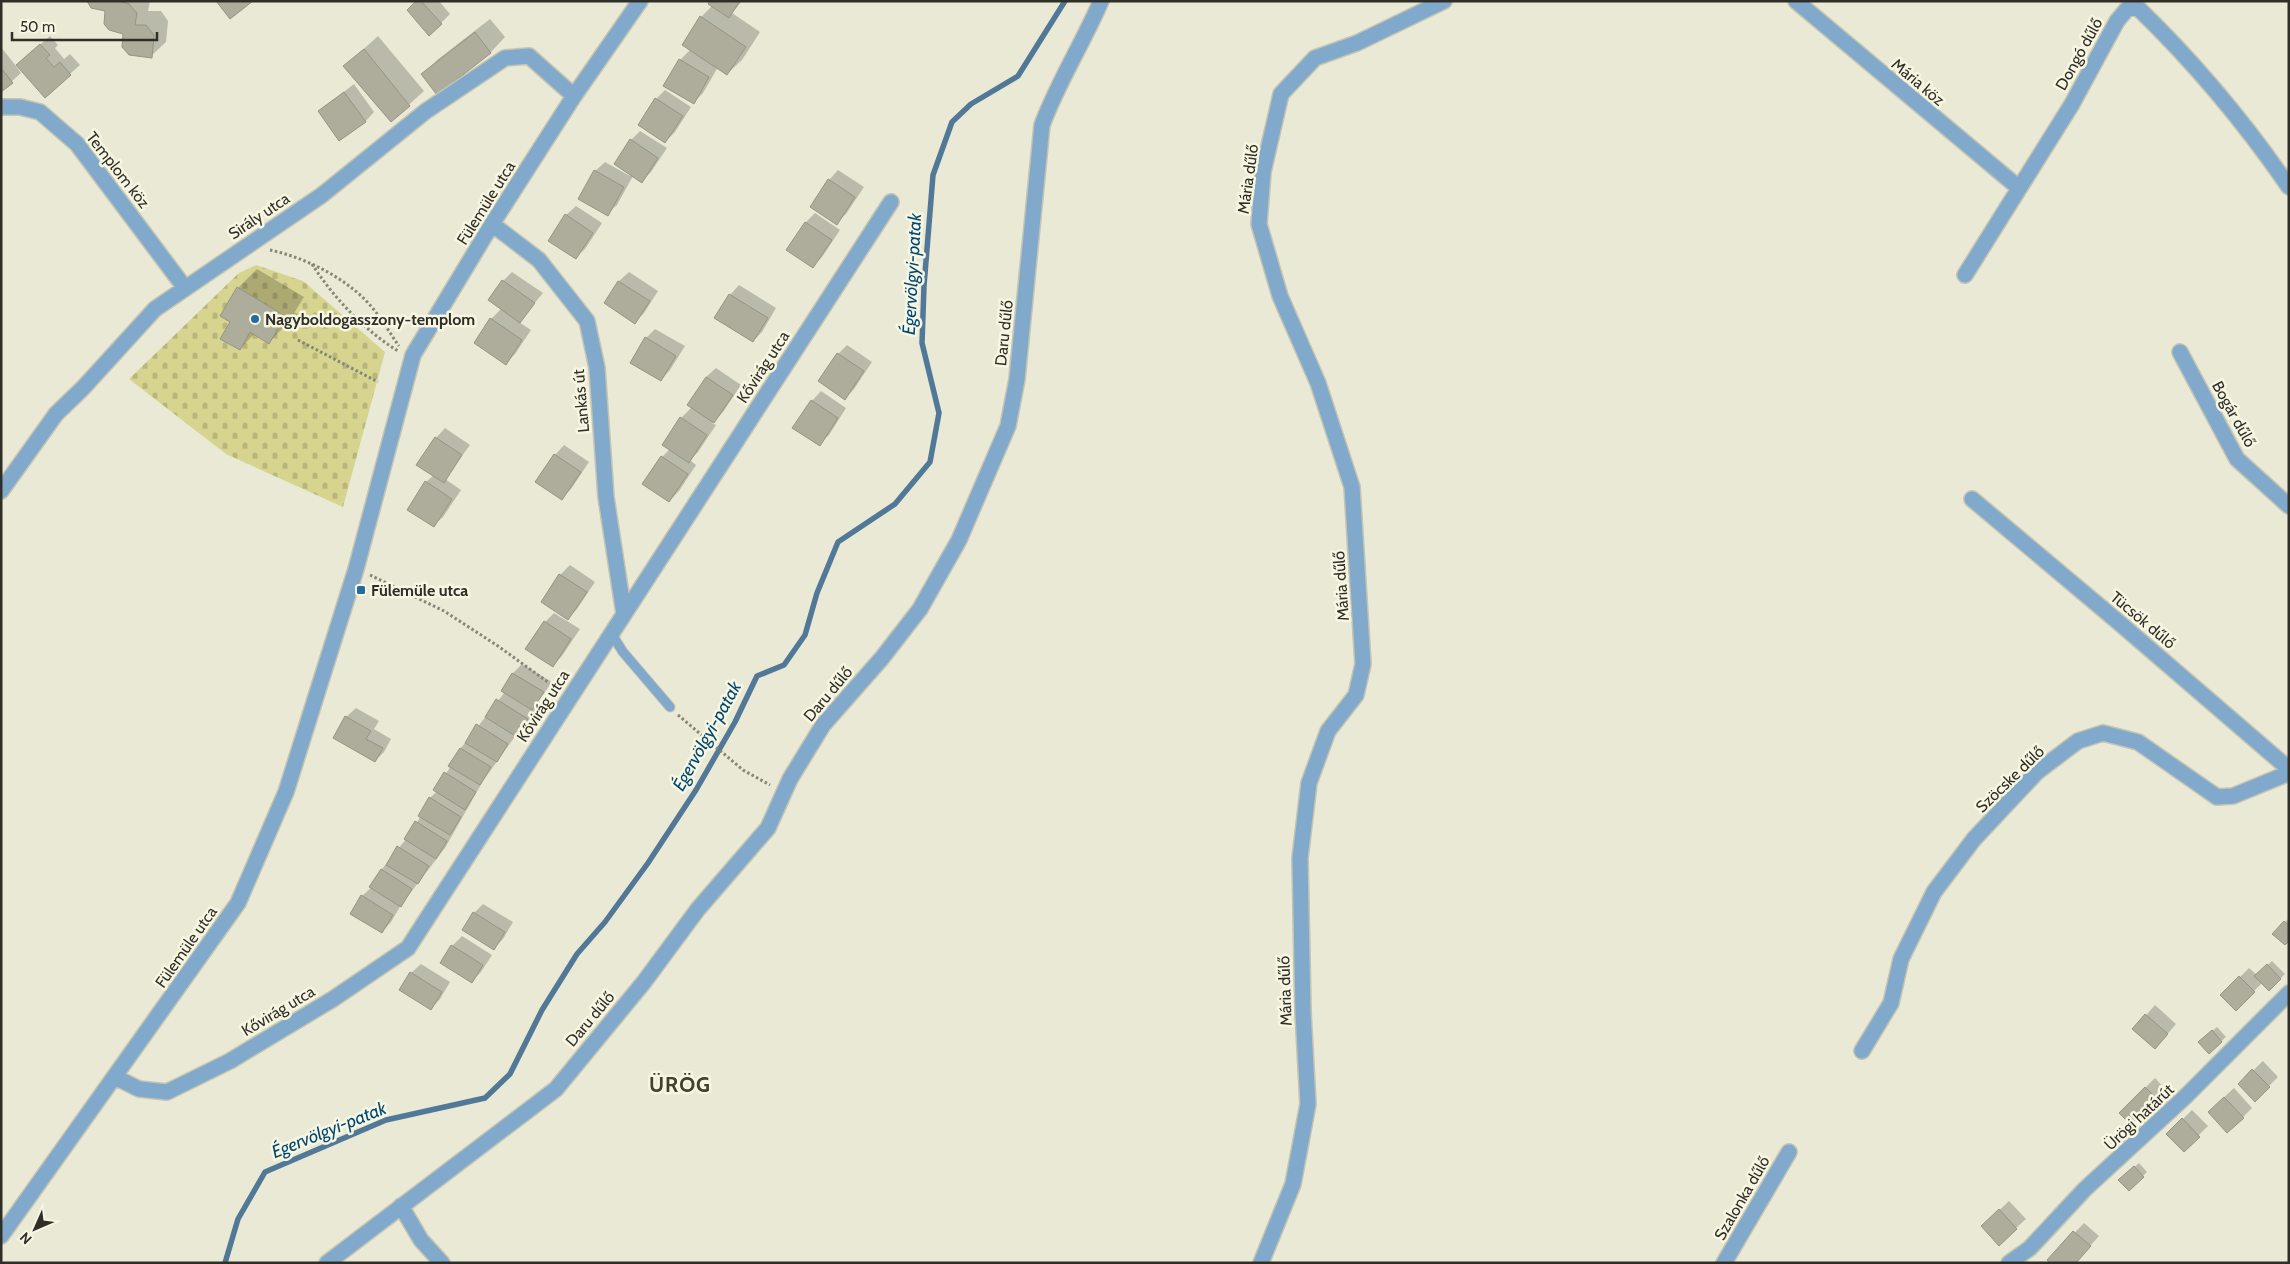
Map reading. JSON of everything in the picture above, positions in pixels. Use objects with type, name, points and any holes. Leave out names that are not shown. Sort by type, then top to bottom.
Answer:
[{"type":"street","name":"Fülemüle utca","points":[[1,1236],[238,903],[286,792],[356,568],[413,355],[492,224],[574,96],[640,1]]},
{"type":"street","name":"Daru dűlő","points":[[327,1263],[556,1089],[644,982],[698,909],[768,828],[790,779],[822,725],[882,658],[920,609],[959,540],[1008,426],[1017,379],[1042,125],[1055,91],[1088,30],[1101,1]]},
{"type":"street","name":"Mária dűlő","points":[[1261,1263],[1294,1184],[1308,1104],[1303,1012],[1300,858],[1309,783],[1328,731],[1356,695],[1363,664],[1352,487],[1318,383],[1280,296],[1259,224],[1263,172],[1281,94],[1315,58],[1357,43],[1444,1]]},
{"type":"street","name":"Mária köz","points":[[1796,1],[2019,188]]},
{"type":"street","name":"Dongó dűlő","points":[[1965,275],[2072,104],[2117,20],[2127,9],[2137,7],[2185,53],[2262,147],[2289,187]]},
{"type":"street","name":"Sirály utca","points":[[1,491],[56,414],[83,388],[155,309],[322,195],[426,112],[505,58],[529,56],[574,96]]},
{"type":"street","name":"Templom köz","points":[[1,107],[20,106],[40,112],[78,144],[185,288]]},
{"type":"street","name":"Kővirág utca","points":[[115,1077],[139,1089],[167,1092],[238,1056],[333,999],[408,948],[890,202]]},
{"type":"street","name":"Lankás út","points":[[492,224],[539,260],[587,321],[597,368],[606,497],[624,614]]},
{"type":"street","name":"Bogár dűlő","points":[[2180,352],[2238,459],[2289,506]]},
{"type":"street","name":"Tücsök dűlő","points":[[1972,499],[2289,769]]},
{"type":"street","name":"Szöcske dűlő","points":[[1862,1051],[1891,1003],[1901,960],[1934,892],[1974,839],[2037,772],[2078,741],[2103,733],[2138,742],[2217,797],[2233,796],[2289,773]]},
{"type":"street","name":"Ürögi határút","points":[[2009,1263],[2030,1248],[2085,1190],[2186,1097],[2289,993]]},
{"type":"street","name":"Szalonka dűlő","points":[[1724,1263],[1789,1152]]},
{"type":"street","points":[[401,1206],[421,1240],[442,1263]]},
{"type":"lane","points":[[611,633],[629,659],[670,707]]},
{"type":"path","points":[[246,246],[280,252],[311,264],[345,283],[374,310],[406,356],[391,347],[360,320],[328,289],[311,264]]},
{"type":"path","points":[[298,340],[378,382]]},
{"type":"path","points":[[356,568],[444,611],[498,646],[569,698]]},
{"type":"path","points":[[670,707],[714,747],[764,783]]},
{"type":"green space","points":[[256,265],[303,281],[385,352],[343,507],[226,454],[129,379],[239,273]]},
{"type":"building","points":[[87,1],[119,1],[129,4],[137,13],[135,25],[146,25],[154,35],[152,58],[129,55],[122,47],[123,34],[109,30],[104,24],[105,11],[91,8]]},
{"type":"building","points":[[216,1],[253,1],[230,19]]},
{"type":"building","points":[[416,1],[421,1],[442,24],[429,36],[407,10]]},
{"type":"building","points":[[710,1],[740,1],[729,18],[708,4]]},
{"type":"building","points":[[700,16],[746,47],[727,75],[682,45]]},
{"type":"building","points":[[475,32],[491,53],[437,95],[421,74]]},
{"type":"building","points":[[40,44],[50,55],[46,58],[54,67],[60,62],[71,75],[45,98],[16,65]]},
{"type":"building","points":[[364,49],[410,106],[391,122],[343,66]]},
{"type":"building","points":[[679,59],[709,77],[694,104],[663,86]]},
{"type":"building","points":[[1,68],[13,83],[1,92]]},
{"type":"building","points":[[344,92],[366,122],[339,141],[318,111]]},
{"type":"building","points":[[655,98],[683,116],[665,143],[638,125]]},
{"type":"building","points":[[630,139],[658,158],[642,183],[614,164]]},
{"type":"building","points":[[594,170],[624,187],[608,216],[578,199]]},
{"type":"building","points":[[828,179],[855,197],[837,225],[810,207]]},
{"type":"building","points":[[565,214],[593,233],[576,259],[548,241]]},
{"type":"building","points":[[805,222],[832,240],[813,268],[786,250]]},
{"type":"building","points":[[502,280],[535,303],[520,323],[488,300]]},
{"type":"building","points":[[618,281],[650,301],[635,324],[604,303]]},
{"type":"building","name":"Nagyboldogasszony-templom","points":[[237,287],[285,316],[269,344],[250,332],[240,350],[220,339],[230,322],[220,316]]},
{"type":"building","points":[[729,294],[768,318],[753,342],[714,318]]},
{"type":"building","points":[[490,318],[522,340],[506,365],[474,343]]},
{"type":"building","points":[[645,337],[676,356],[661,381],[630,363]]},
{"type":"building","points":[[837,353],[864,371],[845,400],[818,381]]},
{"type":"building","points":[[706,377],[733,395],[714,423],[687,405]]},
{"type":"building","points":[[811,400],[838,418],[820,446],[792,428]]},
{"type":"building","points":[[680,417],[707,435],[689,463],[662,445]]},
{"type":"building","points":[[435,437],[462,455],[444,483],[416,465]]},
{"type":"building","points":[[554,454],[581,472],[562,500],[535,482]]},
{"type":"building","points":[[661,456],[688,474],[669,502],[642,484]]},
{"type":"building","points":[[425,481],[452,499],[434,527],[407,510]]},
{"type":"building","points":[[559,574],[587,592],[568,620],[541,602]]},
{"type":"building","points":[[544,621],[571,639],[553,667],[525,649]]},
{"type":"building","points":[[512,673],[544,692],[532,710],[501,691]]},
{"type":"building","points":[[496,699],[528,719],[517,737],[485,717]]},
{"type":"building","points":[[345,716],[371,731],[366,739],[383,748],[375,762],[333,738]]},
{"type":"building","points":[[476,724],[508,744],[497,762],[465,743]]},
{"type":"building","points":[[460,748],[491,767],[480,785],[448,766]]},
{"type":"building","points":[[444,772],[476,792],[465,810],[433,790]]},
{"type":"building","points":[[429,797],[461,817],[450,835],[418,816]]},
{"type":"building","points":[[415,821],[447,841],[436,859],[404,839]]},
{"type":"building","points":[[397,846],[429,866],[418,884],[386,865]]},
{"type":"building","points":[[381,869],[412,889],[401,907],[369,887]]},
{"type":"building","points":[[361,895],[393,915],[382,933],[350,914]]},
{"type":"building","points":[[473,912],[505,932],[494,950],[462,930]]},
{"type":"building","points":[[2284,921],[2289,926],[2289,941],[2285,945],[2272,934]]},
{"type":"building","points":[[451,945],[483,965],[472,983],[440,963]]},
{"type":"building","points":[[2267,964],[2281,979],[2269,991],[2254,976]]},
{"type":"building","points":[[410,972],[442,992],[431,1010],[399,990]]},
{"type":"building","points":[[2239,976],[2255,992],[2236,1011],[2220,995]]},
{"type":"building","points":[[2145,1014],[2168,1034],[2155,1049],[2132,1029]]},
{"type":"building","points":[[2212,1030],[2222,1042],[2209,1054],[2198,1042]]},
{"type":"building","points":[[2252,1069],[2270,1087],[2255,1102],[2238,1084]]},
{"type":"building","points":[[2145,1087],[2157,1099],[2131,1125],[2119,1113]]},
{"type":"building","points":[[2224,1097],[2244,1118],[2227,1133],[2208,1112]]},
{"type":"building","points":[[2182,1118],[2200,1137],[2184,1152],[2166,1134]]},
{"type":"building","points":[[2134,1166],[2144,1177],[2129,1191],[2118,1180]]},
{"type":"building","points":[[1999,1209],[2017,1229],[1999,1246],[1981,1226]]},
{"type":"building","points":[[2073,1231],[2091,1246],[2076,1263],[2050,1263],[2047,1260]]},
{"type":"waterway","name":"Égervölgyi-patak","points":[[225,1263],[238,1219],[265,1172],[386,1120],[485,1098],[510,1074],[542,1010],[577,954],[605,922],[648,863],[696,790],[735,722],[757,676],[784,665],[805,635],[817,593],[838,542],[895,504],[930,462],[939,413],[922,343],[924,286],[933,175],[952,122],[971,104],[1018,76],[1065,1]]},
{"type":"place","name":"Nagyboldogasszony-templom","points":[[255,319]]},
{"type":"place","name":"Fülemüle utca","points":[[361,590]]},
{"type":"district","name":"ÜRÖG","points":[[680,1084]]}]
